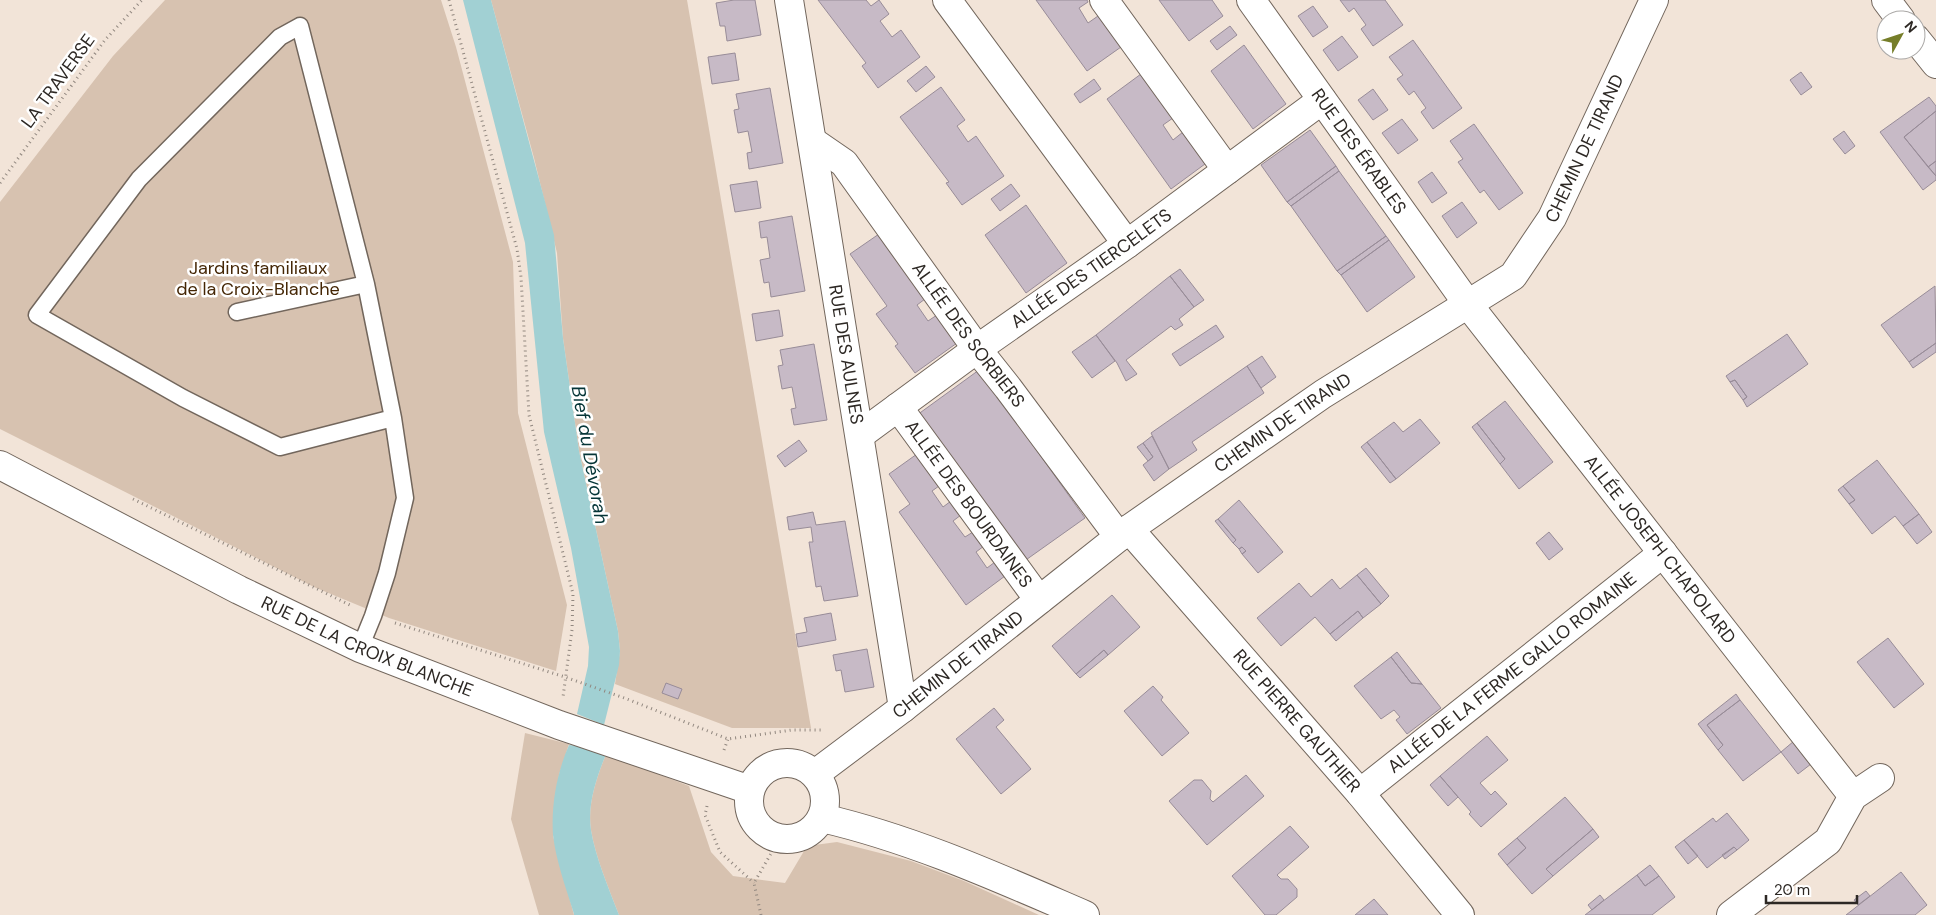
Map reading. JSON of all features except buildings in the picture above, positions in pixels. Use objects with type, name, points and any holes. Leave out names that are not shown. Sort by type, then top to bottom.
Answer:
[{"type":"street","name":"RUE DES AULNES","points":[[789,0],[903,708]]},
{"type":"street","points":[[947,0],[1127,244]]},
{"type":"street","points":[[1104,0],[1227,170]]},
{"type":"street","name":"RUE DES ÉRABLES","points":[[1251,0],[1467,302]]},
{"type":"street","name":"CHEMIN DE TIRAND","points":[[815,774],[903,708],[1124,533],[1322,394],[1467,302],[1513,276],[1552,218],[1654,0]]},
{"type":"street","points":[[1886,0],[1894,10]]},
{"type":"street","points":[[1926,51],[1936,64]]},
{"type":"street","name":"ALLÉE DES TIERCELETS","points":[[860,435],[977,349],[1127,244],[1322,100]]},
{"type":"street","name":"ALLÉE DES SORBIERS","points":[[812,142],[844,163],[977,349],[1124,533]]},
{"type":"street","name":"ALLÉE JOSEPH CHAPOLARD","points":[[1467,302],[1853,796]]},
{"type":"street","name":"ALLÉE DES BOURDAINES","points":[[898,407],[1040,600]]},
{"type":"street","name":"RUE DE LA CROIX BLANCHE","points":[[0,465],[239,590],[360,648],[559,725],[620,744],[750,790]]},
{"type":"street","name":"RUE PIERRE GAUTHIER","points":[[1124,533],[1360,793],[1460,915]]},
{"type":"street","name":"ALLÉE DE LA FERME GALLO ROMAINE","points":[[1360,793],[1663,553]]},
{"type":"street","points":[[778,763],[792,763],[805,766],[815,774],[825,792],[825,805],[822,818],[814,829],[803,836],[790,839],[768,834],[757,825],[751,813],[750,790],[757,778],[766,769],[778,763]]},
{"type":"street","points":[[1731,915],[1828,841],[1853,796],[1880,778]]},
{"type":"street","points":[[822,818],[861,827],[972,867],[1085,915]]},
{"type":"lane","points":[[360,648],[387,573],[405,498],[393,418],[366,284],[300,26],[280,37],[139,179],[37,315],[183,398],[280,447],[393,418]]},
{"type":"lane","points":[[236,312],[366,284]]},
{"type":"path","name":"LA TRAVERSE","points":[[0,183],[105,40],[142,0]]},
{"type":"path","points":[[449,0],[517,249],[521,277],[529,415],[572,594],[572,630],[565,677]]},
{"type":"path","points":[[124,494],[373,616],[565,677],[728,739],[792,730],[835,730],[849,750]]},
{"type":"path","points":[[728,739],[712,776],[705,815],[720,852],[754,883],[761,915]]},
{"type":"path","points":[[754,883],[780,838]]},
{"type":"green space","name":"Jardins familiaux de la Croix-Blanche","points":[[165,0],[441,0],[456,47],[513,262],[518,413],[567,605],[556,671],[389,618],[314,587],[0,429],[0,202],[113,56]]},
{"type":"green space","points":[[491,0],[687,0],[811,728],[732,728],[615,684],[620,651],[618,631],[579,451],[563,338],[557,253],[534,158]]},
{"type":"green space","points":[[525,733],[569,744],[559,775],[553,836],[574,915],[539,915],[511,819]]},
{"type":"green space","points":[[606,754],[689,786],[711,852],[733,876],[785,883],[807,846],[837,842],[911,861],[964,881],[1039,915],[619,915],[596,851],[590,820],[594,791]]},
{"type":"water","points":[[463,0],[491,0],[554,235],[563,338],[579,451],[618,631],[619,665],[604,725],[577,714],[588,666],[589,647],[571,548],[544,432],[525,243]]},
{"type":"water","points":[[569,745],[587,747],[606,754],[594,791],[590,820],[596,851],[619,915],[574,915],[556,855],[553,835],[554,800],[558,777]]},
{"type":"water label","name":"Bief du Dévorah","points":[[590,455]]}]
